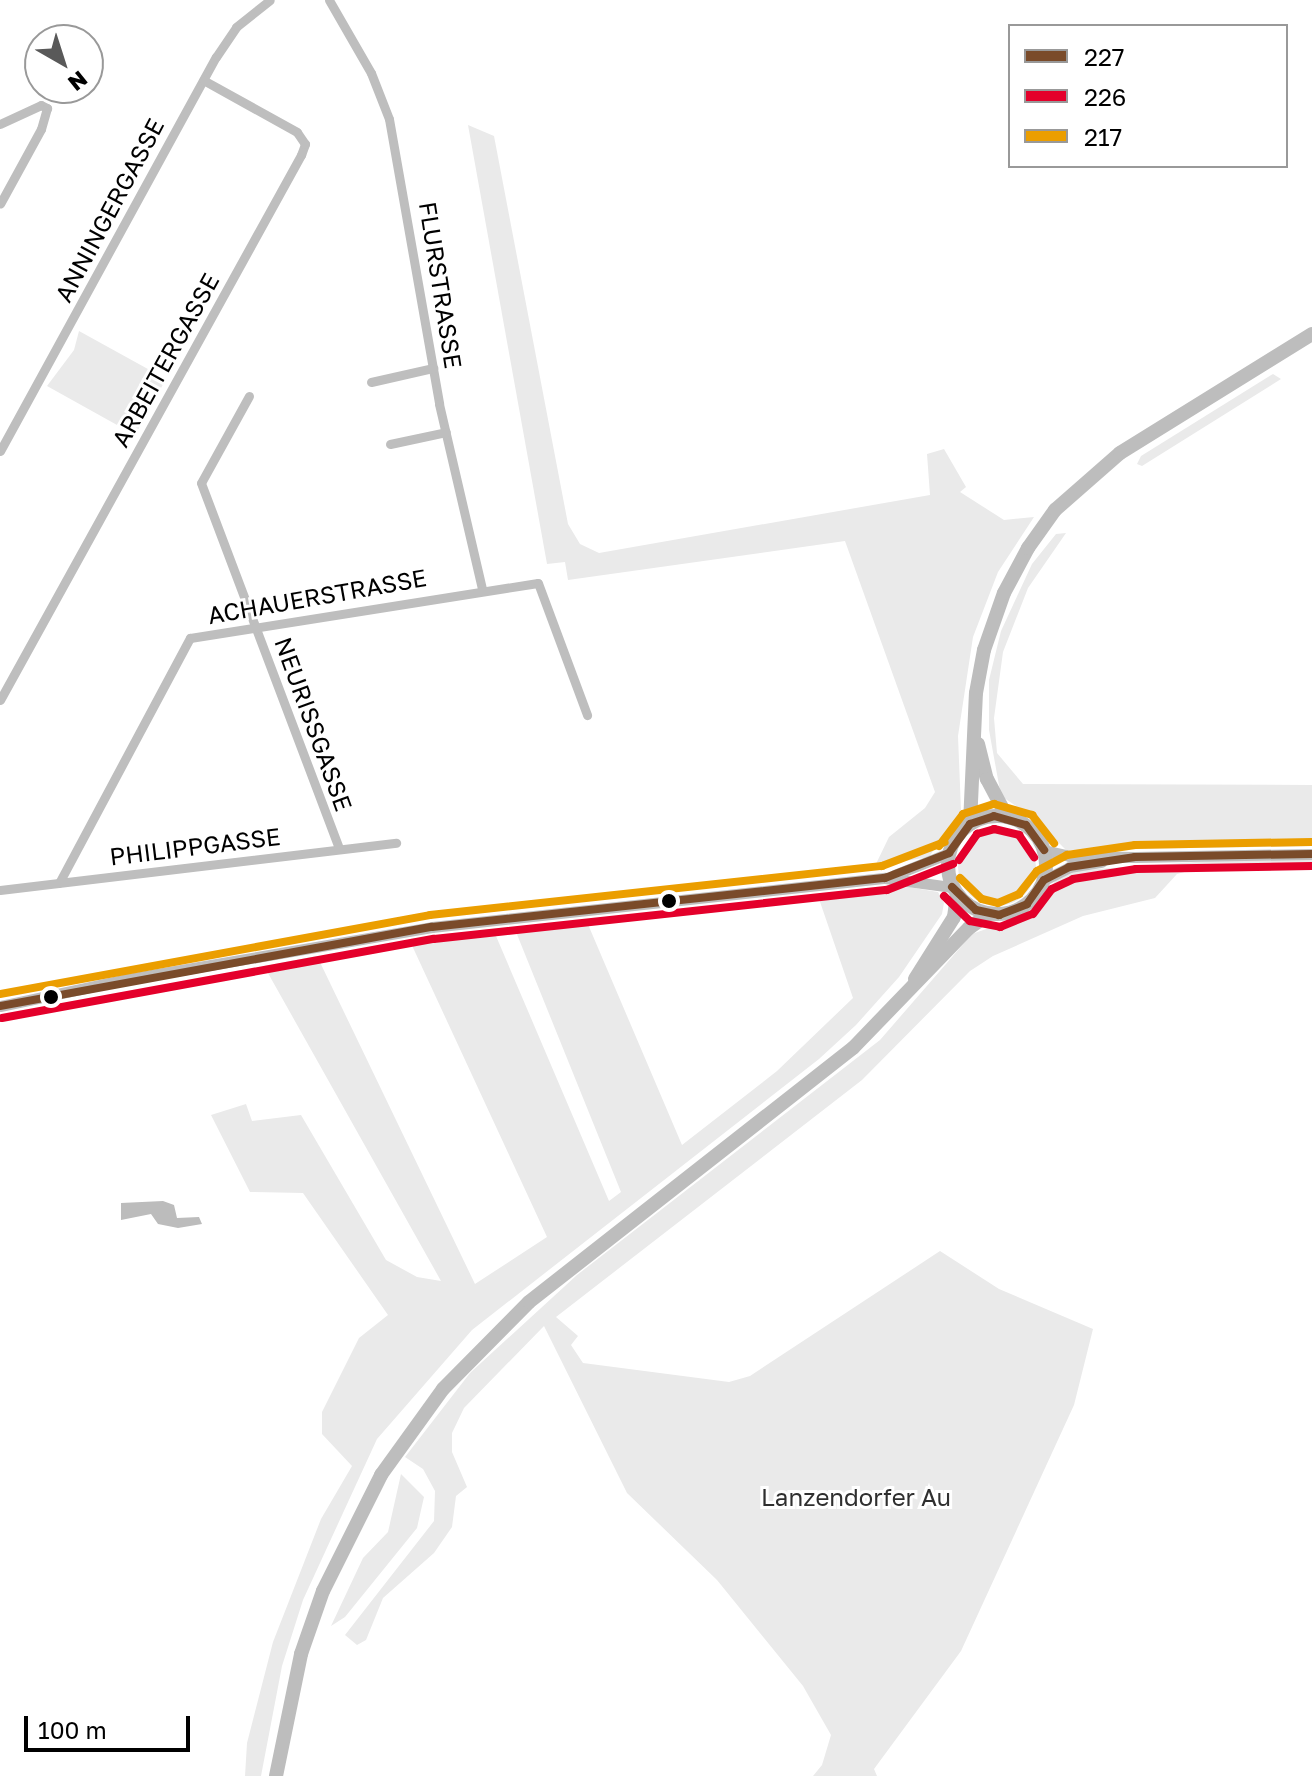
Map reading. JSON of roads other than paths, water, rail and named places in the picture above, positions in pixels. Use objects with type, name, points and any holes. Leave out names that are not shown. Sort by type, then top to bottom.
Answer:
[{"type":"main road","points":[[910,989],[954,917],[955,891],[949,853],[970,824],[975,730],[984,650],[1004,593],[1055,510],[1120,453],[1312,334]]},
{"type":"main road","points":[[955,891],[989,914],[1009,913],[1027,904],[1044,880],[1044,850],[1034,832],[1007,817],[987,779],[975,730]]},
{"type":"main road","points":[[970,824],[1007,817]]},
{"type":"main road","points":[[276,1776],[301,1654],[323,1591],[381,1475],[443,1389],[529,1302],[853,1048],[989,914]]},
{"type":"street","name":"ANNINGERGASSE","points":[[0,451],[203,80],[236,27],[270,0]]},
{"type":"street","name":"FLURSTRASSE","points":[[329,0],[365,61],[389,119],[433,368],[482,589]]},
{"type":"street","name":"ARBEITERGASSE","points":[[0,700],[305,144],[297,132],[203,80]]},
{"type":"street","points":[[0,124],[41,105],[47,116],[0,204]]},
{"type":"street","points":[[371,382],[433,368]]},
{"type":"street","name":"NEURISSGASSE","points":[[249,396],[201,483],[339,848]]},
{"type":"street","points":[[390,444],[446,432]]},
{"type":"street","name":"ACHAUERSTRASSE","points":[[59,883],[190,638],[482,589],[538,583],[587,715]]},
{"type":"street","name":"PHILIPPGASSE","points":[[0,890],[396,843]]},
{"type":"street","points":[[1044,850],[1069,856],[1135,857],[1312,854]]},
{"type":"street","points":[[0,1006],[128,979],[432,927],[885,878],[949,853]]},
{"type":"street","points":[[1044,880],[1069,867],[1135,857]]},
{"type":"street","points":[[885,878],[955,891]]},
{"type":"park label","name":"Lanzendorfer Au","points":[[856,1497]]}]
